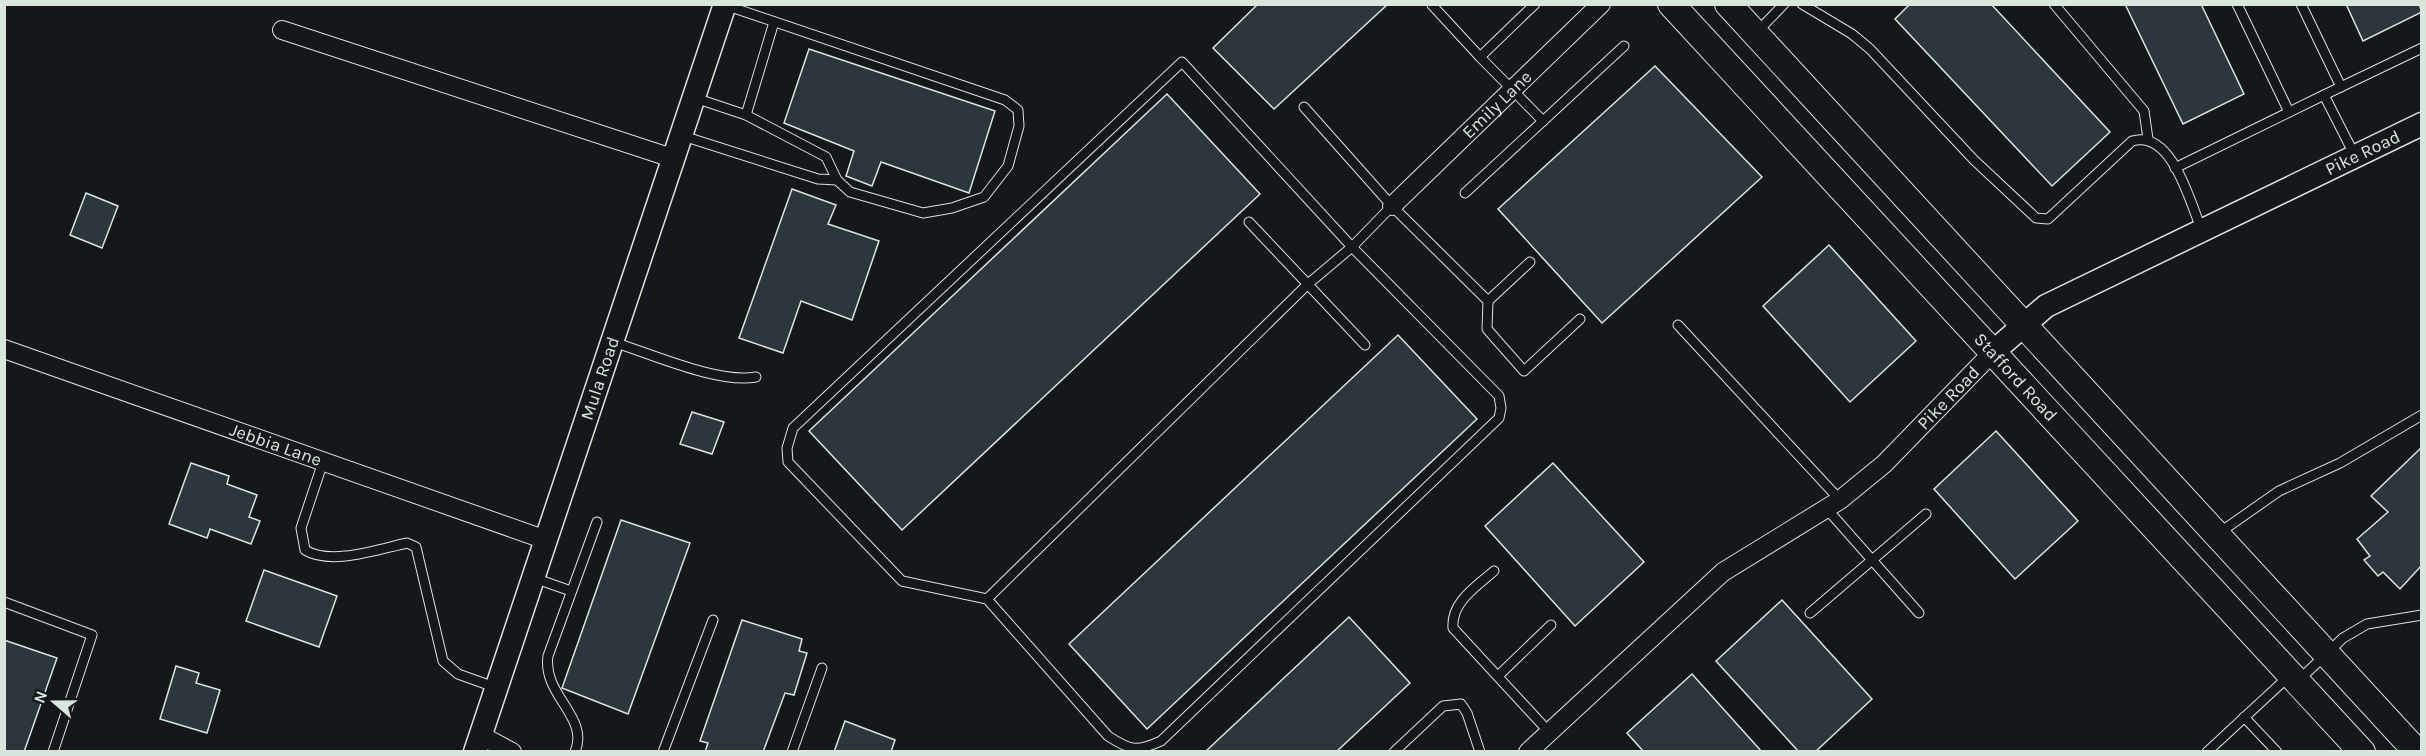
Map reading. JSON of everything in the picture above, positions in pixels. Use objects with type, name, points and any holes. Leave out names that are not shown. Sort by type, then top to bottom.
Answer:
[{"type":"main road","name":"Stafford Road","points":[[1671,4],[2362,752]]},
{"type":"main road","points":[[1728,4],[2417,752]]},
{"type":"main road","points":[[1723,60],[1755,34]]},
{"type":"street","name":"Emily Lane","points":[[1392,206],[1601,4]]},
{"type":"street","name":"Mula Road","points":[[478,743],[725,5]]},
{"type":"street","points":[[282,30],[675,159]]},
{"type":"street","name":"Pike Road","points":[[1528,752],[1723,572],[1833,504],[1884,464],[1993,352],[2046,306],[2421,124]]},
{"type":"street","name":"Jebbia Lane","points":[[4,349],[546,540]]},
{"type":"street","points":[[478,743],[512,752]]},
{"type":"lane","points":[[1480,57],[1535,4]]},
{"type":"lane","points":[[1755,34],[1784,4]]},
{"type":"lane","points":[[1802,4],[1852,34],[1870,49],[1974,160],[2036,218],[2048,219],[2132,141],[2148,139],[2163,148],[2175,168],[2202,231]]},
{"type":"lane","points":[[2054,4],[2144,111],[2148,139]]},
{"type":"lane","points":[[2237,4],[2289,112]]},
{"type":"lane","points":[[2301,4],[2341,87]]},
{"type":"lane","points":[[695,98],[746,115],[826,157],[837,180],[850,192],[923,213],[952,208],[984,197],[1008,166],[1019,126],[1018,110],[1005,100],[725,5]]},
{"type":"lane","points":[[1432,5],[1543,121]]},
{"type":"lane","points":[[746,115],[774,22]]},
{"type":"lane","points":[[1465,193],[1624,46]]},
{"type":"lane","points":[[2175,168],[2421,48]]},
{"type":"lane","points":[[1182,62],[1352,247],[1498,396],[1501,408],[1499,418],[1161,741],[1142,750],[1126,747],[1108,736],[987,599],[902,581],[788,462],[787,448],[793,428],[1182,62]]},
{"type":"lane","points":[[2324,95],[2355,157]]},
{"type":"lane","points":[[1304,107],[1392,206],[1488,301]]},
{"type":"lane","points":[[683,136],[818,179],[837,180]]},
{"type":"lane","points":[[987,599],[1308,284],[1352,247],[1392,206]]},
{"type":"lane","points":[[1249,222],[1365,345]]},
{"type":"lane","points":[[1530,262],[1488,301],[1487,329],[1524,371],[1580,319]]},
{"type":"lane","points":[[1678,325],[1833,504],[1871,559],[1919,613]]},
{"type":"lane","points":[[614,342],[720,376],[740,380],[756,377]]},
{"type":"lane","points":[[2216,534],[2279,491],[2340,463],[2421,416]]},
{"type":"lane","points":[[323,462],[301,528],[305,550],[313,555],[333,557],[407,543],[417,547],[444,661],[449,669],[458,674],[496,688]]},
{"type":"lane","points":[[1810,613],[1926,514]]},
{"type":"lane","points":[[575,752],[579,735],[576,723],[557,694],[546,669],[597,522]]},
{"type":"lane","points":[[1494,571],[1459,603],[1452,615],[1453,628],[1549,732]]},
{"type":"lane","points":[[534,578],[572,591]]},
{"type":"lane","points":[[4,602],[92,635],[53,752]]},
{"type":"lane","points":[[2207,752],[2244,717],[2326,654],[2343,638],[2367,624],[2421,615]]},
{"type":"lane","points":[[663,752],[713,620]]},
{"type":"lane","points":[[1498,676],[1551,625]]},
{"type":"lane","points":[[792,752],[822,668]]},
{"type":"lane","points":[[1394,752],[1443,706],[1453,703],[1461,704],[1467,712],[1480,752]]},
{"type":"lane","points":[[2244,717],[2277,752]]},
{"type":"building","points":[[1258,4],[1388,4],[1274,109],[1213,48]]},
{"type":"building","points":[[1910,4],[1991,4],[2110,132],[2052,186],[1895,19]]},
{"type":"building","points":[[2125,4],[2201,4],[2244,94],[2183,124]]},
{"type":"building","points":[[2346,4],[2419,4],[2422,12],[2363,41]]},
{"type":"building","points":[[809,49],[995,111],[969,193],[881,162],[872,186],[846,176],[854,151],[784,123]]},
{"type":"building","points":[[1655,66],[1762,177],[1602,323],[1498,209]]},
{"type":"building","points":[[1167,94],[1260,194],[902,530],[809,431]]},
{"type":"building","points":[[792,189],[836,205],[828,224],[879,241],[852,320],[801,301],[783,353],[739,338]]},
{"type":"building","points":[[86,193],[118,206],[102,248],[70,235]]},
{"type":"building","points":[[1829,245],[1916,341],[1850,402],[1763,306]]},
{"type":"building","points":[[1398,335],[1477,419],[1147,729],[1069,644]]},
{"type":"building","points":[[692,412],[724,422],[712,454],[680,444]]},
{"type":"building","points":[[1996,431],[2078,521],[2015,579],[1934,489]]},
{"type":"building","points":[[2422,447],[2422,565],[2400,589],[2383,572],[2378,576],[2364,560],[2370,556],[2357,539],[2388,512],[2371,496]]},
{"type":"building","points":[[191,463],[229,476],[227,484],[257,495],[249,517],[260,521],[251,544],[210,529],[207,538],[169,524]]},
{"type":"building","points":[[1553,463],[1644,562],[1575,626],[1485,526]]},
{"type":"building","points":[[621,520],[690,543],[628,714],[562,688]]},
{"type":"building","points":[[264,570],[337,596],[319,647],[246,621]]},
{"type":"building","points":[[1782,600],[1872,699],[1815,752],[1799,752],[1716,661]]},
{"type":"building","points":[[1349,617],[1410,683],[1336,752],[1205,752]]},
{"type":"building","points":[[742,620],[802,639],[799,651],[807,653],[794,695],[785,693],[763,752],[705,752],[708,743],[700,741]]},
{"type":"building","points":[[4,640],[57,658],[24,752],[4,752]]},
{"type":"building","points":[[176,666],[199,673],[196,683],[220,690],[207,733],[160,719]]},
{"type":"building","points":[[1692,674],[1762,752],[1644,752],[1627,733]]},
{"type":"building","points":[[845,721],[895,740],[891,752],[834,752]]}]
